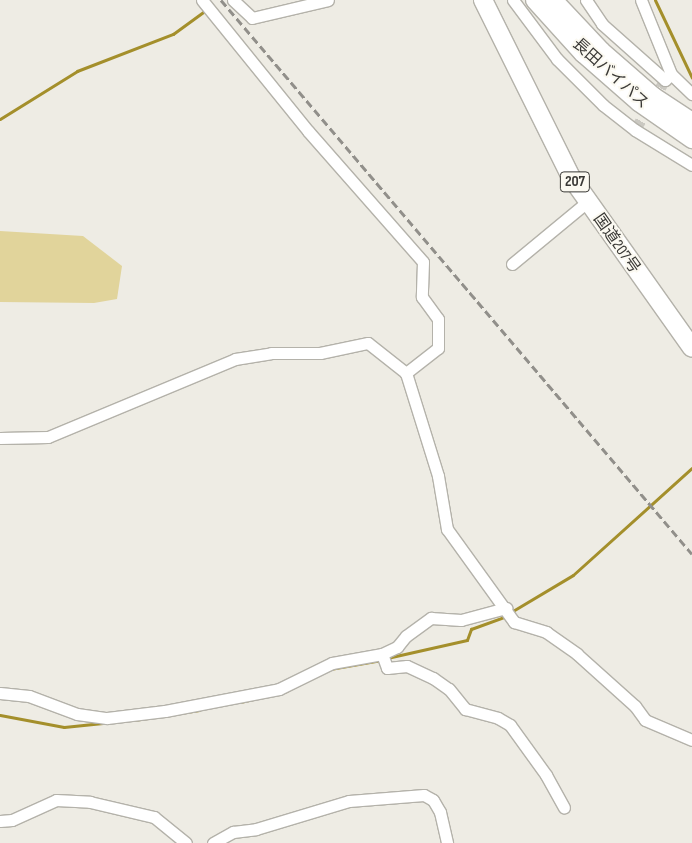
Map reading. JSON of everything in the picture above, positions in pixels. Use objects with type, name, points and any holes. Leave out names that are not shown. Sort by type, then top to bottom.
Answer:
[{"type":"highway","name":"国道207号","points":[[483,0],[587,202],[692,348]]},
{"type":"highway","name":"長田バイパス","points":[[534,0],[583,53],[639,102],[692,139]]},
{"type":"highway","name":"長田バイパス","points":[[553,0],[601,51],[654,97],[692,122]]},
{"type":"street","points":[[202,0],[308,131],[423,262],[422,297],[438,319],[438,348],[406,373]]},
{"type":"street","points":[[233,0],[252,18],[328,0]]},
{"type":"street","points":[[513,0],[557,59],[603,105],[635,130],[692,165]]},
{"type":"street","points":[[586,0],[602,24],[665,80],[671,74]]},
{"type":"street","points":[[641,0],[671,74],[692,94]]},
{"type":"street","points":[[512,264],[587,202]]},
{"type":"street","points":[[0,438],[48,437],[235,359],[271,353],[320,353],[368,343],[406,373],[438,476],[447,528],[507,608],[512,619],[546,632],[577,654],[635,706],[645,720],[692,740]]},
{"type":"street","points":[[384,659],[431,618],[461,620],[507,608]]},
{"type":"street","points":[[0,692],[29,696],[77,714],[107,718],[165,711],[279,689],[332,663],[384,659],[407,666],[433,678],[449,688],[465,709],[498,718],[510,725],[546,775],[564,807]]},
{"type":"street","points":[[212,843],[233,832],[256,829],[348,801],[424,795],[433,800],[440,812],[447,843]]},
{"type":"street","points":[[0,821],[12,820],[56,800],[90,802],[154,817],[186,843]]},
{"type":"shaded area","points":[[0,231],[83,236],[122,266],[117,299],[94,303],[0,302]]},
{"type":"waterway","points":[[655,0],[692,78]]},
{"type":"waterway","points":[[0,119],[77,71],[173,34],[205,11]]},
{"type":"waterway","points":[[511,612],[573,575],[692,468]]},
{"type":"waterway","points":[[387,658],[467,640],[471,629],[506,616]]},
{"type":"waterway","points":[[330,669],[381,660]]},
{"type":"waterway","points":[[240,702],[287,691]]},
{"type":"waterway","points":[[134,720],[199,710]]},
{"type":"waterway","points":[[0,715],[64,727],[103,723]]},
{"type":"tunnel","points":[[635,130],[665,80]]},
{"type":"railway","points":[[221,0],[692,554]]}]
